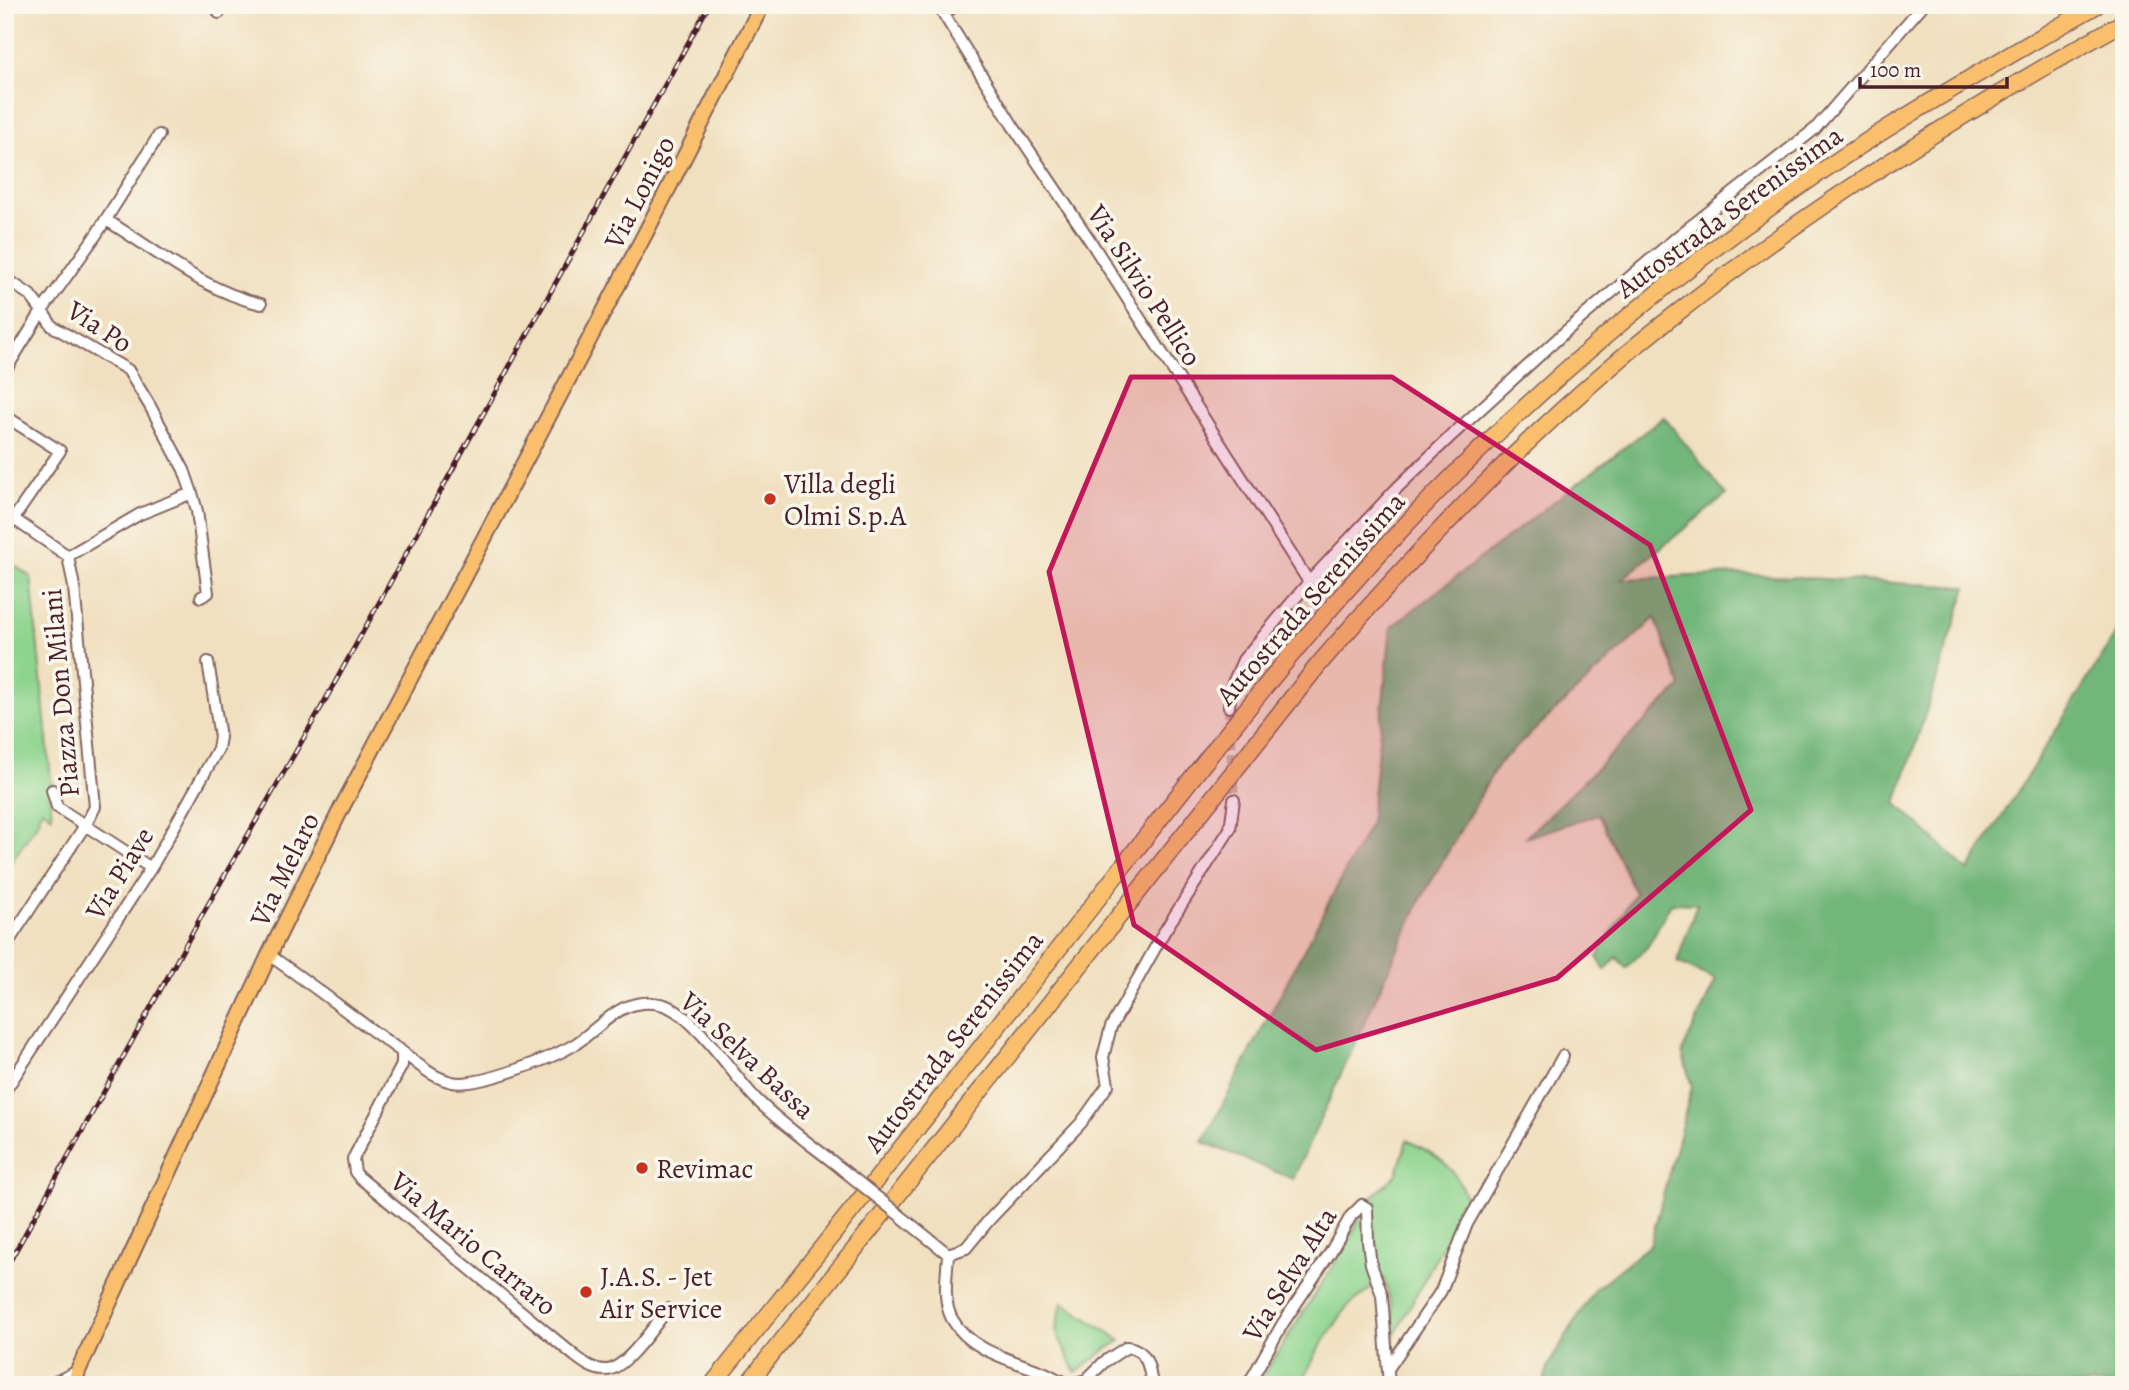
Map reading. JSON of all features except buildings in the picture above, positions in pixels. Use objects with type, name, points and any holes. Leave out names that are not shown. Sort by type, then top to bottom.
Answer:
[{"type":"highway","name":"Autostrada Serenissima","points":[[712,1385],[927,1118],[1199,769],[1302,642],[1410,520],[1458,471],[1606,335],[1682,274],[1769,210],[1881,132],[2097,5]]},
{"type":"highway","name":"Autostrada Serenissima","points":[[747,1385],[1319,664],[1474,494],[1626,354],[1785,232],[1906,149],[2124,22]]},
{"type":"main road","name":"Via Lonigo","points":[[556,400],[645,234],[762,5]]},
{"type":"main road","name":"Via Melaro","points":[[66,1385],[76,1378],[269,955],[341,809],[556,400]]},
{"type":"street","name":"Via Silvio Pellico","points":[[957,5],[941,9],[1013,127],[1089,239],[1309,582]]},
{"type":"street","points":[[1229,707],[1232,685],[1243,660],[1309,582],[1416,470],[1565,332],[1677,237],[1815,129],[1923,5]]},
{"type":"street","name":"Via Po","points":[[159,135],[106,219],[42,311],[52,326],[128,370],[150,406],[184,470],[197,511],[208,593],[201,597]]},
{"type":"street","points":[[106,219],[219,290],[261,304]]},
{"type":"street","points":[[5,278],[30,295],[42,311],[5,371]]},
{"type":"street","points":[[5,416],[60,451],[10,516]]},
{"type":"street","points":[[68,556],[140,514],[192,493]]},
{"type":"street","name":"Piazza Don Milani","points":[[10,516],[68,556],[74,587],[95,807],[86,824],[151,868]]},
{"type":"street","name":"Via Piave","points":[[5,1091],[151,868],[218,749],[220,737],[208,662]]},
{"type":"street","points":[[5,947],[86,824],[57,807],[52,790]]},
{"type":"street","points":[[1152,1385],[1143,1353],[1127,1346],[1104,1362],[1089,1382],[1073,1384],[985,1349],[962,1332],[952,1318],[946,1301],[948,1254],[966,1248],[1081,1123],[1108,1085],[1103,1057],[1111,1027],[1164,932],[1230,829],[1234,800]]},
{"type":"street","name":"Via Selva Bassa","points":[[269,955],[436,1077],[454,1083],[479,1080],[556,1054],[575,1044],[617,1010],[630,1004],[644,1002],[673,1009],[689,1022],[757,1100],[948,1254]]},
{"type":"street","name":"Via Mario Carraro","points":[[399,1049],[402,1052],[402,1065],[353,1159],[355,1172],[359,1177],[564,1348],[592,1368],[604,1370],[620,1366],[668,1309]]},
{"type":"street","points":[[1388,1369],[1441,1291],[1467,1224],[1563,1056]]},
{"type":"street","name":"Via Selva Alta","points":[[1248,1385],[1283,1323],[1352,1216],[1363,1205],[1367,1208],[1369,1217],[1369,1253],[1382,1295],[1389,1385]]},
{"type":"street","points":[[49,1385],[76,1378]]},
{"type":"highlighted area","points":[[1131,377],[1392,377],[1650,545],[1751,810],[1557,978],[1316,1050],[1134,925],[1049,572]]},
{"type":"green space","points":[[1664,417],[1726,495],[1622,579],[1739,574],[1967,587],[1896,803],[1968,871],[2124,621],[2124,1385],[1543,1385],[1549,1364],[1595,1289],[1650,1245],[1692,1087],[1682,1052],[1716,980],[1677,962],[1697,904],[1671,903],[1648,946],[1626,968],[1617,957],[1605,970],[1597,957],[1635,893],[1598,814],[1525,838],[1681,686],[1655,618],[1498,764],[1420,901],[1293,1179],[1203,1142],[1370,824],[1391,627]]},
{"type":"green space","points":[[5,559],[31,577],[52,790],[49,789],[52,816],[42,809],[38,817],[40,819],[5,871]]},
{"type":"green space","points":[[1407,1140],[1436,1157],[1452,1171],[1463,1190],[1466,1202],[1393,1338],[1392,1307],[1384,1278],[1346,1308],[1318,1350],[1300,1385],[1257,1385],[1345,1247],[1369,1200],[1397,1174]]},
{"type":"green space","points":[[1062,1302],[1121,1341],[1076,1373],[1056,1331]]},
{"type":"tunnel","points":[[1229,707],[1234,800]]},
{"type":"railway","points":[[5,1270],[202,915],[322,706],[709,5]]},
{"type":"place","name":"Villa degli Olmi S.p.A","points":[[770,499]]},
{"type":"place","name":"Revimac","points":[[642,1168]]},
{"type":"place","name":"J.A.S. - Jet Air Service","points":[[586,1292]]}]
